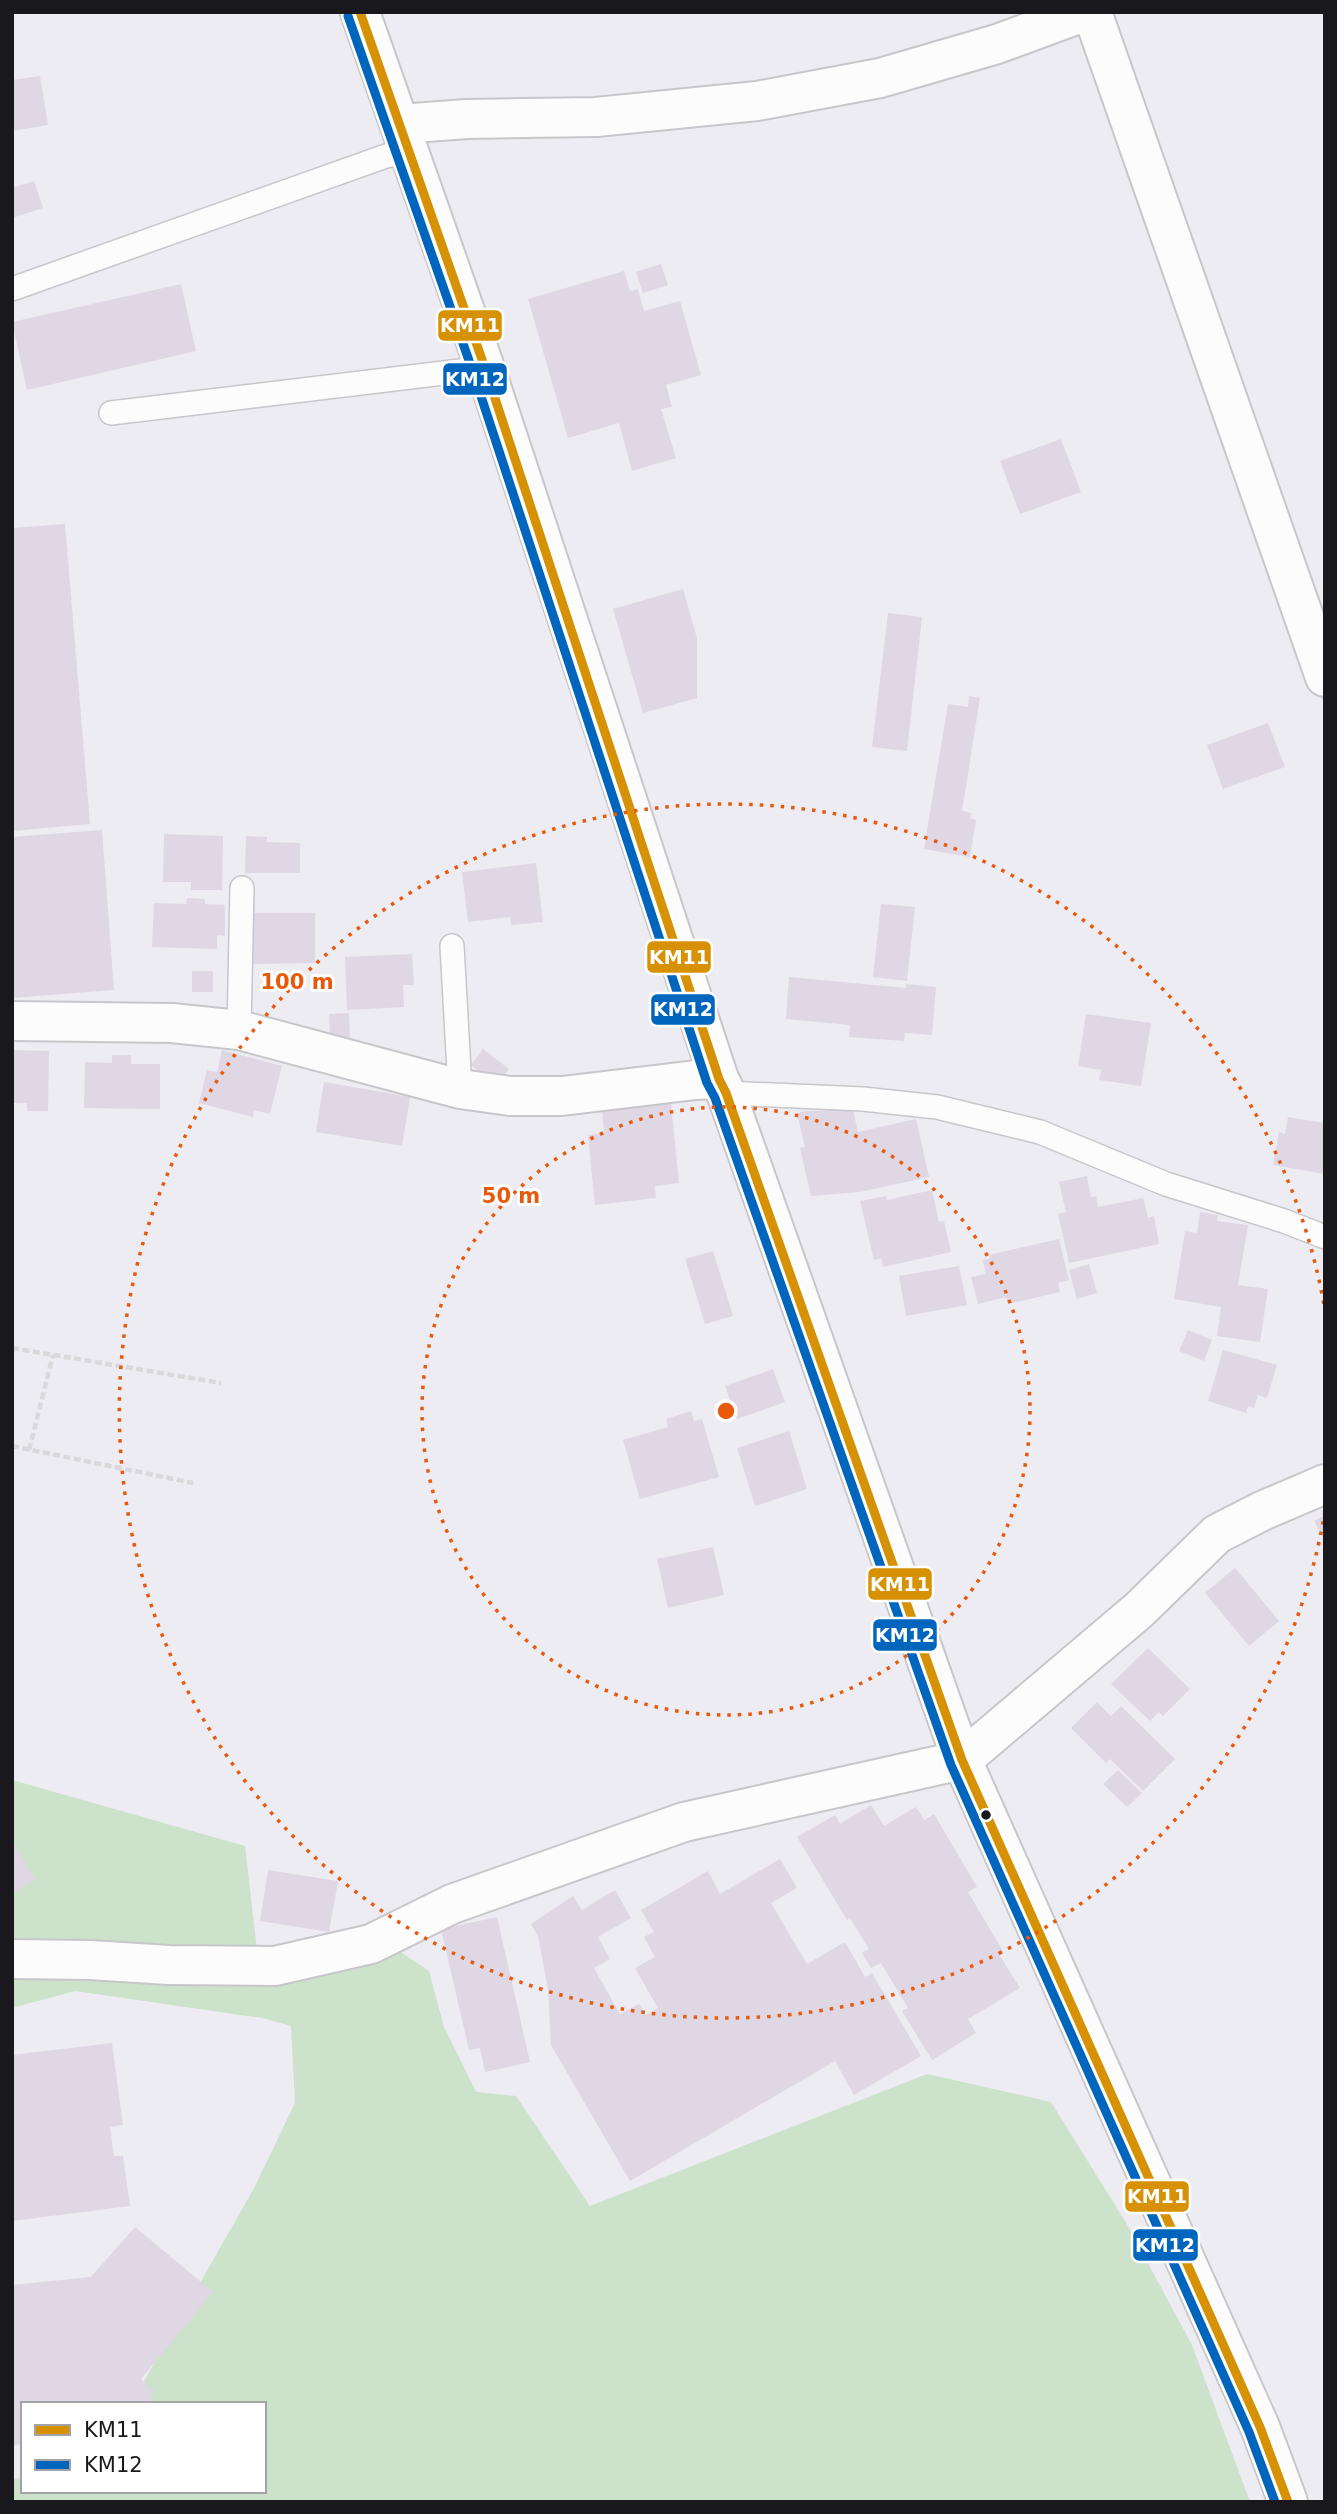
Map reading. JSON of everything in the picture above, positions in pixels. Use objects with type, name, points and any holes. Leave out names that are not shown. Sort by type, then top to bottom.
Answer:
[{"type":"main road","points":[[360,12],[485,368],[723,1086],[962,1760],[1260,2427],[1288,2502]]},
{"type":"main road","points":[[405,138],[467,119],[596,117],[757,101],[880,78],[997,44],[1084,12]]},
{"type":"main road","points":[[1092,12],[1325,677]]},
{"type":"main road","points":[[12,1021],[172,1023],[239,1030],[460,1089],[510,1096],[562,1096],[696,1080],[723,1086]]},
{"type":"main road","points":[[12,1959],[275,1966],[372,1944],[452,1905],[684,1822],[962,1760],[1139,1610],[1216,1534],[1325,1484]]},
{"type":"lane","points":[[12,289],[386,156],[405,138]]},
{"type":"lane","points":[[111,413],[485,368]]},
{"type":"lane","points":[[239,1030],[242,888]]},
{"type":"lane","points":[[452,946],[460,1089]]},
{"type":"lane","points":[[723,1086],[937,1107],[1040,1132],[1166,1184],[1284,1221],[1325,1237]]},
{"type":"path","points":[[12,1348],[220,1383]]},
{"type":"path","points":[[29,1450],[53,1355]]},
{"type":"path","points":[[12,1446],[193,1483]]},
{"type":"green space","points":[[12,1780],[245,1846],[257,1950],[396,1949],[429,1971],[444,2027],[476,2092],[516,2096],[590,2206],[927,2074],[1051,2102],[1128,2226],[1192,2345],[1250,2502],[12,2502],[12,2479],[21,2478],[21,2493],[266,2493],[266,2402],[132,2402],[253,2190],[295,2103],[291,2026],[262,2018],[75,1991],[12,2008]]},
{"type":"building","points":[[40,76],[48,125],[12,131],[12,80]]},
{"type":"building","points":[[34,181],[43,208],[12,218],[12,188]]},
{"type":"building","points":[[661,264],[668,285],[643,293],[636,272]]},
{"type":"building","points":[[624,271],[630,291],[638,289],[644,311],[680,301],[701,375],[666,385],[672,407],[661,409],[676,458],[632,471],[619,423],[568,438],[528,299]]},
{"type":"building","points":[[181,284],[196,351],[27,390],[12,322]]},
{"type":"building","points":[[1061,439],[1081,492],[1020,514],[1000,461]]},
{"type":"building","points":[[65,524],[90,824],[12,831],[12,528]]},
{"type":"building","points":[[683,589],[697,638],[697,698],[643,713],[613,609]]},
{"type":"building","points":[[888,613],[922,617],[907,751],[872,747]]},
{"type":"building","points":[[969,696],[980,698],[962,811],[971,813],[970,818],[976,820],[970,857],[924,849],[948,704],[968,707]]},
{"type":"building","points":[[1268,723],[1285,767],[1223,789],[1207,745]]},
{"type":"building","points":[[102,830],[114,990],[12,998],[12,837]]},
{"type":"building","points":[[164,834],[223,836],[222,890],[191,890],[191,882],[163,882]]},
{"type":"building","points":[[246,836],[267,837],[267,842],[300,843],[300,873],[245,873]]},
{"type":"building","points":[[536,863],[543,922],[511,925],[510,917],[468,922],[462,872]]},
{"type":"building","points":[[187,898],[205,899],[205,904],[225,905],[225,936],[217,935],[217,949],[152,947],[154,903],[186,904]]},
{"type":"building","points":[[881,904],[915,907],[907,981],[873,977]]},
{"type":"building","points":[[250,913],[315,913],[315,963],[250,964]]},
{"type":"building","points":[[412,954],[414,985],[403,985],[404,1007],[347,1010],[345,957]]},
{"type":"building","points":[[192,971],[213,971],[213,992],[192,992]]},
{"type":"building","points":[[789,977],[906,988],[906,984],[936,987],[932,1035],[905,1033],[904,1041],[849,1037],[850,1025],[786,1019]]},
{"type":"building","points":[[349,1013],[350,1037],[330,1037],[329,1014]]},
{"type":"building","points":[[1086,1014],[1151,1023],[1141,1086],[1099,1080],[1101,1070],[1078,1066]]},
{"type":"building","points":[[483,1049],[509,1069],[497,1085],[471,1065]]},
{"type":"building","points":[[12,1050],[49,1051],[48,1111],[27,1111],[27,1103],[12,1103]]},
{"type":"building","points":[[222,1050],[282,1066],[270,1114],[254,1110],[253,1117],[199,1103],[207,1070],[217,1072]]},
{"type":"building","points":[[112,1055],[131,1055],[131,1064],[160,1064],[160,1109],[84,1108],[85,1062],[112,1063]]},
{"type":"building","points":[[324,1082],[410,1097],[402,1146],[316,1132]]},
{"type":"building","points":[[671,1103],[679,1183],[655,1186],[656,1198],[595,1205],[588,1135],[604,1133],[602,1111]]},
{"type":"building","points":[[853,1110],[858,1132],[916,1119],[929,1177],[860,1192],[811,1196],[800,1148],[805,1147],[797,1113]]},
{"type":"building","points":[[1288,1117],[1325,1123],[1325,1174],[1273,1165],[1279,1132],[1285,1134]]},
{"type":"building","points":[[1087,1176],[1091,1197],[1096,1196],[1098,1207],[1143,1198],[1148,1218],[1154,1216],[1159,1244],[1069,1263],[1058,1214],[1066,1212],[1059,1182]]},
{"type":"building","points":[[932,1190],[939,1222],[944,1221],[951,1252],[883,1267],[881,1258],[874,1260],[860,1201],[886,1196],[887,1200]]},
{"type":"building","points":[[1200,1212],[1218,1215],[1217,1221],[1248,1225],[1238,1285],[1268,1289],[1260,1342],[1217,1336],[1221,1307],[1174,1299],[1185,1231],[1197,1233]]},
{"type":"building","points":[[1059,1239],[1069,1280],[1058,1283],[1060,1292],[1008,1304],[1006,1297],[978,1304],[971,1277],[986,1274],[983,1260],[990,1258],[989,1255]]},
{"type":"building","points":[[713,1251],[733,1316],[705,1324],[685,1259]]},
{"type":"building","points":[[1089,1264],[1097,1293],[1077,1299],[1069,1270]]},
{"type":"building","points":[[959,1266],[967,1305],[906,1316],[899,1276]]},
{"type":"building","points":[[1188,1330],[1212,1340],[1204,1361],[1179,1351]]},
{"type":"building","points":[[1223,1350],[1277,1365],[1267,1398],[1258,1395],[1254,1408],[1248,1406],[1246,1413],[1208,1401]]},
{"type":"building","points":[[773,1369],[785,1402],[737,1419],[725,1386]]},
{"type":"building","points":[[691,1411],[694,1421],[702,1419],[719,1477],[640,1499],[623,1440],[668,1427],[666,1419]]},
{"type":"building","points":[[789,1431],[807,1489],[755,1506],[737,1448]]},
{"type":"building","points":[[1325,1515],[1325,1541],[1314,1521]]},
{"type":"building","points":[[713,1547],[724,1595],[668,1608],[657,1559]]},
{"type":"building","points":[[1235,1568],[1279,1621],[1249,1646],[1205,1593]]},
{"type":"building","points":[[1148,1648],[1190,1689],[1163,1716],[1159,1712],[1150,1721],[1111,1684]]},
{"type":"building","points":[[1097,1702],[1111,1716],[1121,1706],[1175,1759],[1143,1791],[1110,1759],[1106,1763],[1071,1728]]},
{"type":"building","points":[[1118,1770],[1142,1793],[1127,1807],[1103,1784]]},
{"type":"building","points":[[871,1805],[884,1826],[916,1807],[924,1820],[934,1814],[977,1887],[968,1892],[1004,1953],[1000,1956],[1020,1988],[968,2019],[976,2033],[932,2060],[902,2011],[908,2008],[881,1963],[871,1968],[862,1953],[869,1949],[850,1918],[847,1920],[797,1837],[835,1815],[840,1824]]},
{"type":"building","points":[[12,1840],[35,1880],[12,1893]]},
{"type":"building","points":[[780,1859],[797,1888],[771,1903],[807,1964],[845,1942],[865,1977],[872,1973],[921,2056],[854,2095],[835,2061],[630,2181],[551,2045],[548,1989],[538,1936],[531,1924],[573,1896],[582,1910],[615,1890],[631,1918],[598,1937],[610,1959],[594,1968],[620,2014],[639,2004],[646,2015],[658,2008],[635,1968],[655,1957],[644,1937],[654,1932],[641,1910],[708,1871],[720,1894]]},
{"type":"building","points":[[268,1870],[338,1881],[329,1932],[260,1921]]},
{"type":"building","points":[[497,1917],[530,2062],[485,2072],[480,2048],[469,2050],[441,1929]]},
{"type":"building","points":[[112,2043],[123,2125],[110,2127],[114,2156],[123,2156],[130,2206],[12,2221],[12,2055]]},
{"type":"building","points":[[135,2227],[213,2292],[141,2379],[152,2390],[152,2402],[21,2402],[21,2444],[12,2445],[12,2285],[91,2277]]},
{"type":"transit line","name":"KM11","points":[[360,12],[485,368],[719,1079],[962,1760],[1260,2427],[1288,2502]]},
{"type":"transit line","name":"KM12","points":[[348,16],[473,372],[707,1083],[715,1098],[951,1765],[1249,2432],[1275,2502]]}]
